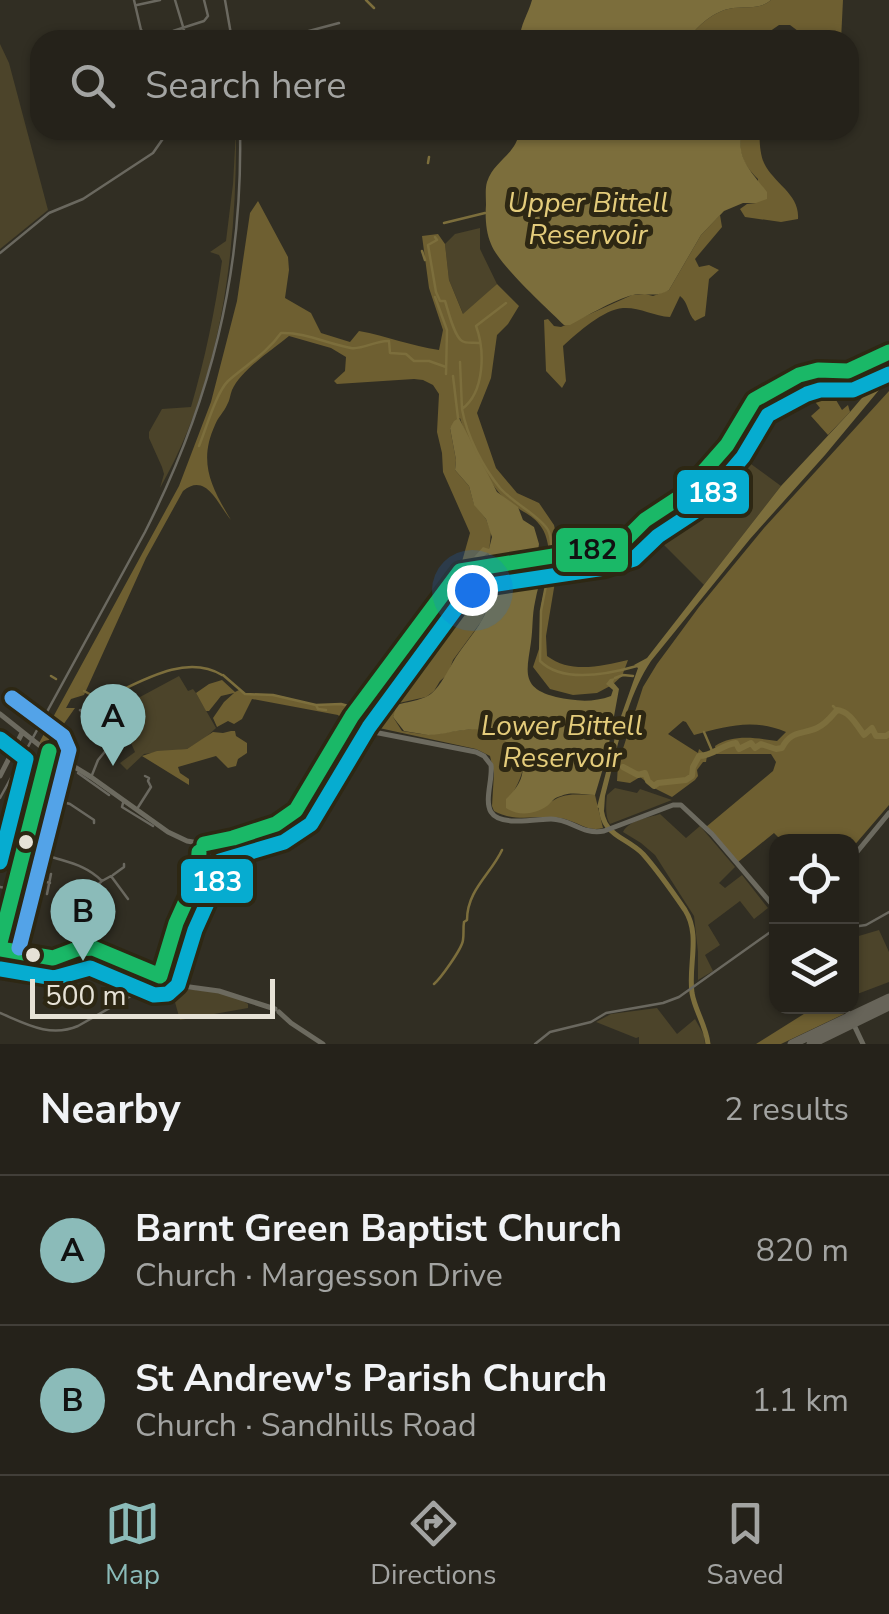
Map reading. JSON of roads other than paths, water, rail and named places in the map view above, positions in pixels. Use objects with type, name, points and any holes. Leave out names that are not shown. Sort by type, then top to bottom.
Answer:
[{"type":"highway","points":[[811,1044],[889,998]]},
{"type":"highway","points":[[858,1016],[889,1006]]},
{"type":"highway","points":[[792,1044],[845,1023]]},
{"type":"main road","points":[[0,714],[78,772],[91,777],[154,823],[192,843],[233,838],[290,816],[342,732],[355,726],[482,754],[492,767],[489,806],[498,818],[555,819],[588,832],[604,831],[681,804],[769,901]]},
{"type":"main road","points":[[0,776],[22,733]]},
{"type":"main road","points":[[49,751],[0,946],[53,958],[93,948],[181,987],[218,991],[277,1010],[291,1024],[324,1044]]},
{"type":"main road","points":[[859,849],[889,813]]},
{"type":"main road","points":[[849,1014],[863,1044]]},
{"type":"street","points":[[134,0],[141,30]]},
{"type":"street","points":[[136,6],[160,0]]},
{"type":"street","points":[[175,0],[185,30]]},
{"type":"street","points":[[176,30],[208,16],[204,0]]},
{"type":"street","points":[[312,30],[338,23]]},
{"type":"street","points":[[0,253],[49,213],[83,199],[154,153],[162,140]]},
{"type":"street","points":[[348,727],[352,716],[460,571],[624,541],[644,520],[694,484],[727,446],[754,400],[798,375],[818,370],[848,371],[889,352]]},
{"type":"street","points":[[80,710],[112,739],[91,777]]},
{"type":"street","points":[[78,772],[108,795]]},
{"type":"street","points":[[12,823],[26,808],[29,775],[42,774]]},
{"type":"street","points":[[136,810],[151,787],[150,778],[145,776]]},
{"type":"street","points":[[37,795],[70,804],[94,823]]},
{"type":"street","points":[[276,824],[283,828],[301,814],[310,800]]},
{"type":"street","points":[[123,802],[122,806],[152,827],[154,823]]},
{"type":"street","points":[[192,843],[200,852]]},
{"type":"street","points":[[0,1013],[44,1030],[63,1032],[158,980],[183,906],[199,873],[204,844]]},
{"type":"street","points":[[24,845],[80,865],[102,882]]},
{"type":"street","points":[[78,898],[124,864]]},
{"type":"street","points":[[16,874],[50,883]]},
{"type":"street","points":[[47,894],[52,874]]},
{"type":"street","points":[[111,876],[128,898]]},
{"type":"street","points":[[0,888],[12,889]]},
{"type":"street","points":[[30,931],[34,912]]},
{"type":"street","points":[[859,926],[889,912]]},
{"type":"street","points":[[6,918],[32,924]]},
{"type":"street","points":[[535,1044],[550,1032],[591,1022],[606,1013],[671,1000],[769,933]]},
{"type":"water","points":[[532,0],[771,0],[719,12],[696,30],[522,30]]},
{"type":"water","name":"Upper Bittell Reservoir","points":[[517,140],[741,140],[743,156],[767,192],[767,199],[724,211],[701,235],[669,290],[629,296],[564,325],[503,263],[488,235],[487,182]]},
{"type":"water","points":[[889,366],[889,378],[651,661],[623,726],[604,811],[597,807],[638,668],[634,665],[647,658],[781,486]]},
{"type":"water","points":[[459,418],[497,492],[518,507],[523,520],[534,527],[539,544],[534,555],[491,560],[488,553],[474,557],[483,547],[489,549],[492,537],[486,519],[474,505],[469,486],[455,470],[450,428]]},
{"type":"water","name":"Lower Bittell Reservoir","points":[[529,564],[542,571],[528,662],[531,683],[544,693],[577,700],[611,696],[613,690],[606,684],[610,679],[615,678],[613,682],[619,689],[595,795],[565,795],[542,809],[526,813],[506,808],[506,799],[518,784],[523,769],[518,754],[502,738],[476,729],[428,735],[404,731],[393,717],[396,707],[391,707],[435,690],[495,594],[509,580],[506,570]]},
{"type":"waterway","points":[[366,0],[374,8]]},
{"type":"waterway","points":[[428,163],[429,157]]},
{"type":"waterway","points":[[444,223],[485,213]]},
{"type":"waterway","points":[[435,237],[437,240],[428,245],[436,292],[440,301],[445,301],[459,338],[479,343]]},
{"type":"waterway","points":[[422,251],[425,260]]},
{"type":"waterway","points":[[435,297],[447,330],[446,374]]},
{"type":"waterway","points":[[506,303],[476,326],[481,347],[479,382],[470,402],[462,409],[471,440],[487,470],[505,493],[548,530],[551,553]]},
{"type":"waterway","points":[[199,446],[215,402],[228,381],[281,333],[351,348],[389,341],[390,353],[446,367]]},
{"type":"waterway","points":[[460,362],[462,409]]},
{"type":"waterway","points":[[453,376],[458,418]]},
{"type":"waterway","points":[[551,560],[541,611],[540,661],[573,675],[637,666]]},
{"type":"waterway","points":[[84,691],[101,700],[161,673],[192,667],[222,675]]},
{"type":"waterway","points":[[223,675],[245,694],[273,695],[316,705],[358,706]]},
{"type":"waterway","points":[[51,676],[56,679]]},
{"type":"waterway","points":[[615,678],[633,676]]},
{"type":"waterway","points":[[362,709],[370,710],[378,701],[391,707]]},
{"type":"waterway","points":[[316,705],[326,710]]},
{"type":"waterway","points":[[833,706],[837,710]]},
{"type":"waterway","points":[[623,767],[638,775],[645,773],[654,786],[686,780],[692,776],[699,756],[736,743],[739,749],[751,743],[755,748],[761,744],[782,748],[793,736],[823,724],[837,710],[849,716],[864,735],[872,728],[876,736],[889,734]]},
{"type":"waterway","points":[[704,732],[713,753]]},
{"type":"waterway","points":[[601,804],[605,823],[643,854],[690,920],[692,993],[708,1044]]},
{"type":"waterway","points":[[434,984],[459,950],[471,900],[502,850]]},
{"type":"railway","points":[[225,0],[230,30]]},
{"type":"railway","points":[[0,798],[145,532],[188,435],[218,337],[228,287],[236,236],[240,140]]},
{"type":"place","name":"Barnt Green Baptist Church","points":[[113,766]]},
{"type":"place","name":"St Andrew's Parish Church","points":[[83,961]]}]
